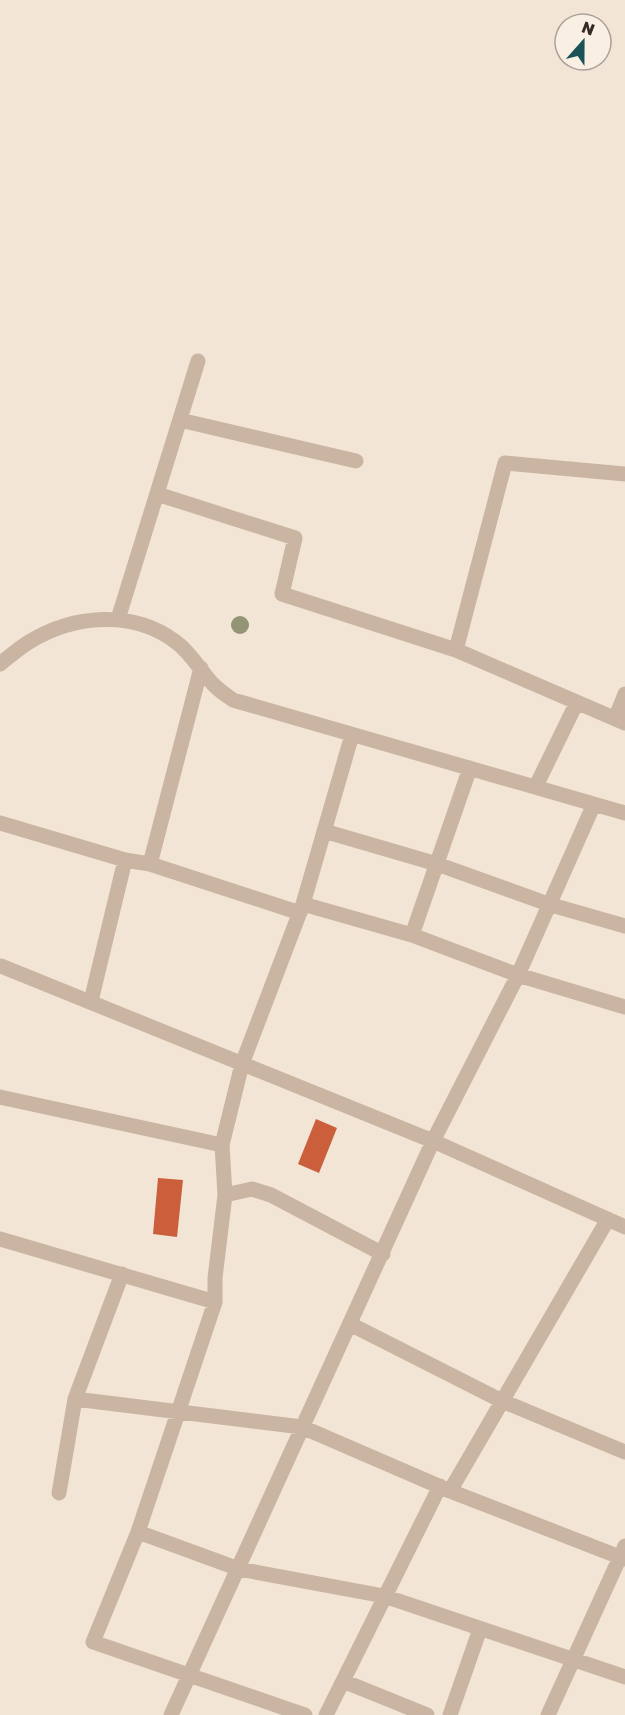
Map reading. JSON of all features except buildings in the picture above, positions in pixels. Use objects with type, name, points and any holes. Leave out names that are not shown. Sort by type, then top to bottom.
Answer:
[{"type":"street","points":[[118,620],[198,361]]},
{"type":"street","points":[[180,420],[356,461]]},
{"type":"street","points":[[456,650],[504,463],[625,474]]},
{"type":"street","points":[[157,494],[295,538],[282,594],[456,650],[620,721],[625,694]]},
{"type":"street","points":[[0,664],[28,642],[59,627],[88,620],[118,620],[150,627],[176,642],[201,668],[213,685],[233,700],[625,813]]},
{"type":"street","points":[[150,864],[201,668]]},
{"type":"street","points":[[536,786],[576,702]]},
{"type":"street","points":[[305,1715],[93,1642],[138,1532],[215,1302],[215,1278],[225,1195],[222,1145],[242,1064],[302,908],[352,735]]},
{"type":"street","points":[[412,935],[470,768]]},
{"type":"street","points":[[171,1715],[433,1141],[518,975],[594,804]]},
{"type":"street","points":[[0,823],[125,860],[150,864],[302,908],[412,935],[518,975],[625,1007]]},
{"type":"street","points":[[324,831],[437,864],[548,904],[625,926]]},
{"type":"street","points":[[91,1001],[125,860]]},
{"type":"street","points":[[1,966],[433,1141],[625,1227]]},
{"type":"street","points":[[0,1097],[222,1145]]},
{"type":"street","points":[[225,1195],[252,1189],[271,1195],[383,1254]]},
{"type":"street","points":[[327,1715],[384,1596],[445,1488],[502,1401],[608,1219]]},
{"type":"street","points":[[0,1239],[215,1302]]},
{"type":"street","points":[[59,1494],[75,1399],[122,1274]]},
{"type":"street","points":[[350,1324],[502,1401],[625,1452]]},
{"type":"street","points":[[75,1399],[302,1427],[445,1488],[623,1554],[548,1715]]},
{"type":"street","points":[[138,1532],[239,1569],[384,1596],[625,1677]]},
{"type":"street","points":[[450,1715],[480,1629]]},
{"type":"street","points":[[343,1681],[428,1715]]}]
